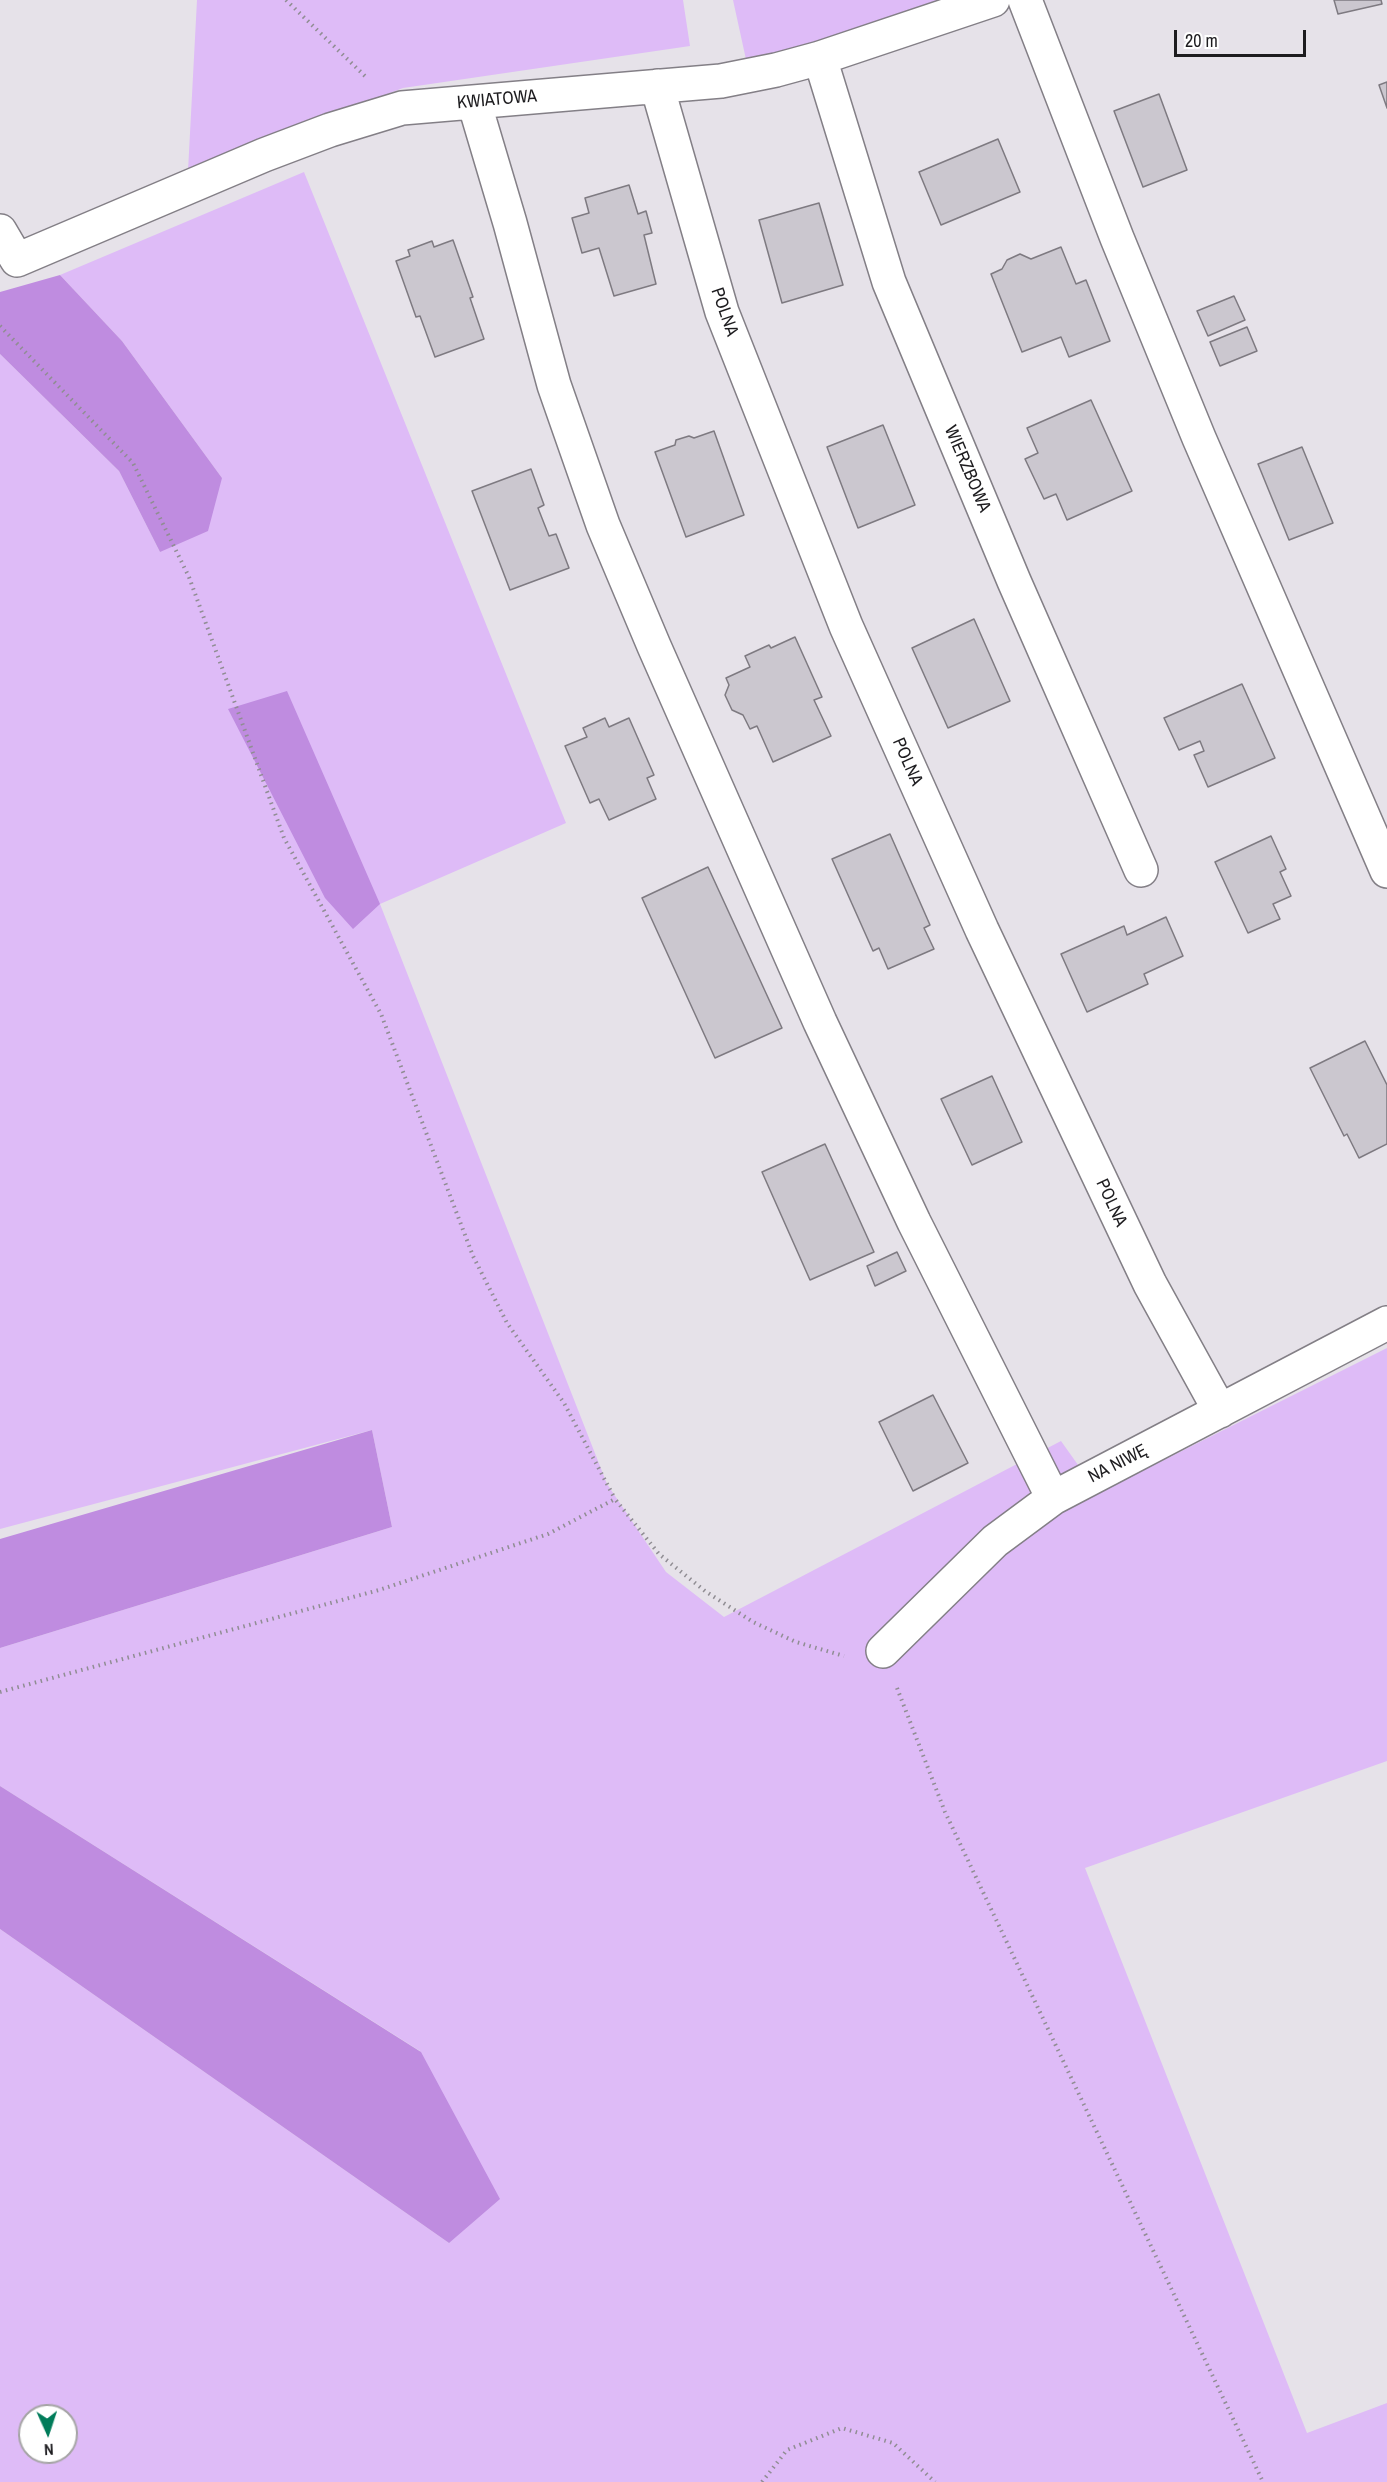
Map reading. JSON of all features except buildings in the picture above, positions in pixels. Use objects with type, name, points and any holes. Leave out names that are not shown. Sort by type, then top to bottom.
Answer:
[{"type":"street","name":"KWIATOWA","points":[[0,231],[17,260],[264,154],[402,108],[722,81],[820,58],[993,0]]},
{"type":"street","points":[[1025,0],[1117,238],[1199,438],[1387,872]]},
{"type":"street","name":"WIERZBOWA","points":[[820,58],[889,282],[1014,580],[1140,870]]},
{"type":"street","name":"POLNA","points":[[657,86],[722,312],[846,626],[982,930],[1145,1274],[1220,1411]]},
{"type":"street","points":[[474,102],[554,384],[603,525],[621,569],[820,1022],[914,1222],[1053,1498]]},
{"type":"street","name":"NA NIWĘ","points":[[883,1651],[995,1541],[1053,1498],[1387,1323]]},
{"type":"path","points":[[286,0],[342,55],[402,108]]},
{"type":"path","points":[[0,326],[133,463],[189,577],[284,838],[381,1014],[474,1256],[507,1323],[564,1403],[615,1500],[659,1554],[705,1591],[753,1622],[796,1642],[845,1657],[883,1651],[945,1812],[1263,2482]]},
{"type":"path","points":[[0,1692],[379,1590],[548,1534],[615,1500]]},
{"type":"path","points":[[762,2482],[787,2450],[842,2428],[893,2443],[935,2482]]},
{"type":"shaded area","points":[[197,0],[683,0],[690,46],[403,88],[188,171]]},
{"type":"shaded area","points":[[733,0],[945,0],[747,64]]},
{"type":"shaded area","points":[[304,172],[566,823],[380,904],[607,1484],[666,1572],[724,1617],[1061,1441],[1098,1493],[1387,1348],[1387,1761],[1085,1868],[1307,2433],[1387,2403],[1387,2482],[0,2482],[0,1929],[449,2243],[420,2051],[0,1786],[0,1648],[392,1527],[372,1430],[0,1529],[0,354],[119,471],[160,552],[222,478],[122,341],[60,275]]},
{"type":"shaded area","points":[[60,275],[122,341],[222,478],[208,531],[160,552],[119,471],[0,354],[0,292]]},
{"type":"shaded area","points":[[287,691],[380,904],[353,929],[325,898],[228,709]]},
{"type":"shaded area","points":[[372,1430],[392,1527],[0,1648],[0,1539]]},
{"type":"shaded area","points":[[0,1786],[421,2052],[500,2199],[449,2243],[0,1929]]}]
